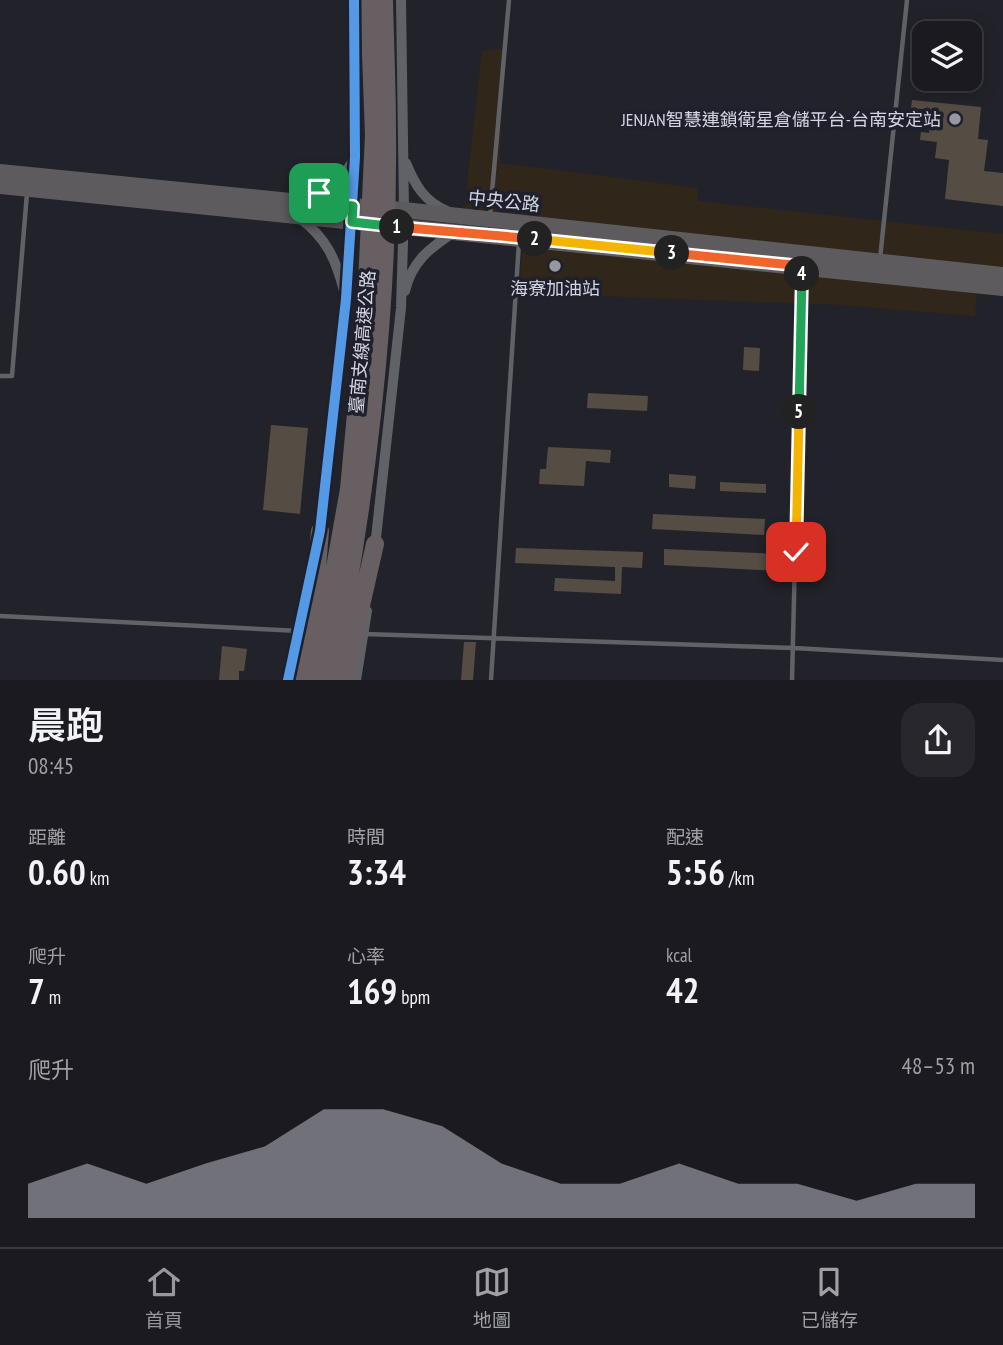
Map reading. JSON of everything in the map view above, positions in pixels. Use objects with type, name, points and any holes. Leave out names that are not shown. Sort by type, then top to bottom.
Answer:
[{"type":"highway","name":"臺南支線高速公路","points":[[315,680],[349,489],[366,306],[374,135],[369,0]]},
{"type":"highway","name":"臺南支線高速公路","points":[[330,680],[362,492],[381,307],[387,135],[384,0]]},
{"type":"highway","points":[[301,680],[312,629],[320,531]]},
{"type":"highway","points":[[344,680],[375,544]]},
{"type":"main road","name":"中央公路","points":[[0,172],[299,209]]},
{"type":"main road","name":"中央公路","points":[[0,186],[352,214],[404,228],[490,219],[879,268],[1003,288]]},
{"type":"main road","name":"中央公路","points":[[352,214],[404,210],[520,237],[802,266],[1003,275]]},
{"type":"street","points":[[288,680],[320,531],[346,299],[355,157],[354,0]]},
{"type":"street","points":[[356,680],[365,634],[401,308],[404,210],[401,0]]},
{"type":"street","points":[[401,308],[407,282],[424,253],[456,223],[421,193],[403,156]]},
{"type":"street","points":[[346,299],[337,264],[327,243],[299,209],[342,177],[355,157]]},
{"type":"lane","points":[[490,219],[509,0]]},
{"type":"lane","points":[[879,268],[907,0]]},
{"type":"lane","points":[[0,376],[12,376],[28,189]]},
{"type":"lane","points":[[491,680],[496,639],[520,237]]},
{"type":"lane","points":[[792,680],[802,266]]},
{"type":"lane","points":[[0,616],[300,631]]},
{"type":"lane","points":[[365,634],[794,648],[1003,660]]},
{"type":"shaded area","points":[[504,49],[500,163],[697,188],[698,201],[1003,234],[1003,290],[977,287],[975,316],[841,305],[519,293],[525,217],[464,211],[482,51]]},
{"type":"building","points":[[912,100],[981,107],[978,139],[988,140],[984,171],[1003,173],[1003,206],[945,199],[949,160],[935,158],[937,142],[920,140],[921,132],[929,133],[931,110],[911,108]]},
{"type":"building","points":[[744,347],[760,348],[759,371],[743,370]]},
{"type":"building","points":[[588,393],[648,396],[647,411],[587,408]]},
{"type":"building","points":[[271,425],[308,428],[300,514],[263,510]]},
{"type":"building","points":[[548,447],[611,450],[610,463],[586,461],[584,486],[539,484],[540,469],[546,469]]},
{"type":"building","points":[[669,474],[696,476],[695,489],[669,487]]},
{"type":"building","points":[[720,482],[766,484],[766,493],[720,491]]},
{"type":"building","points":[[653,514],[765,519],[764,535],[652,529]]},
{"type":"building","points":[[516,548],[643,552],[642,568],[622,567],[621,594],[554,591],[555,578],[615,581],[615,567],[515,563]]},
{"type":"building","points":[[664,549],[780,554],[780,571],[664,565]]},
{"type":"building","points":[[464,642],[476,642],[473,680],[461,680]]},
{"type":"building","points":[[222,646],[247,649],[244,671],[239,671],[239,680],[219,680]]},
{"type":"cycle path","points":[[288,680],[320,531],[346,299],[355,157],[354,0]]},
{"type":"place","name":"JENJAN智慧連鎖衛星倉儲平台-台南安定站","points":[[955,119]]},
{"type":"place","name":"海寮加油站","points":[[555,266]]},
{"type":"route","points":[[319,193],[300,202],[353,206],[352,222],[802,266],[796,552]]}]
